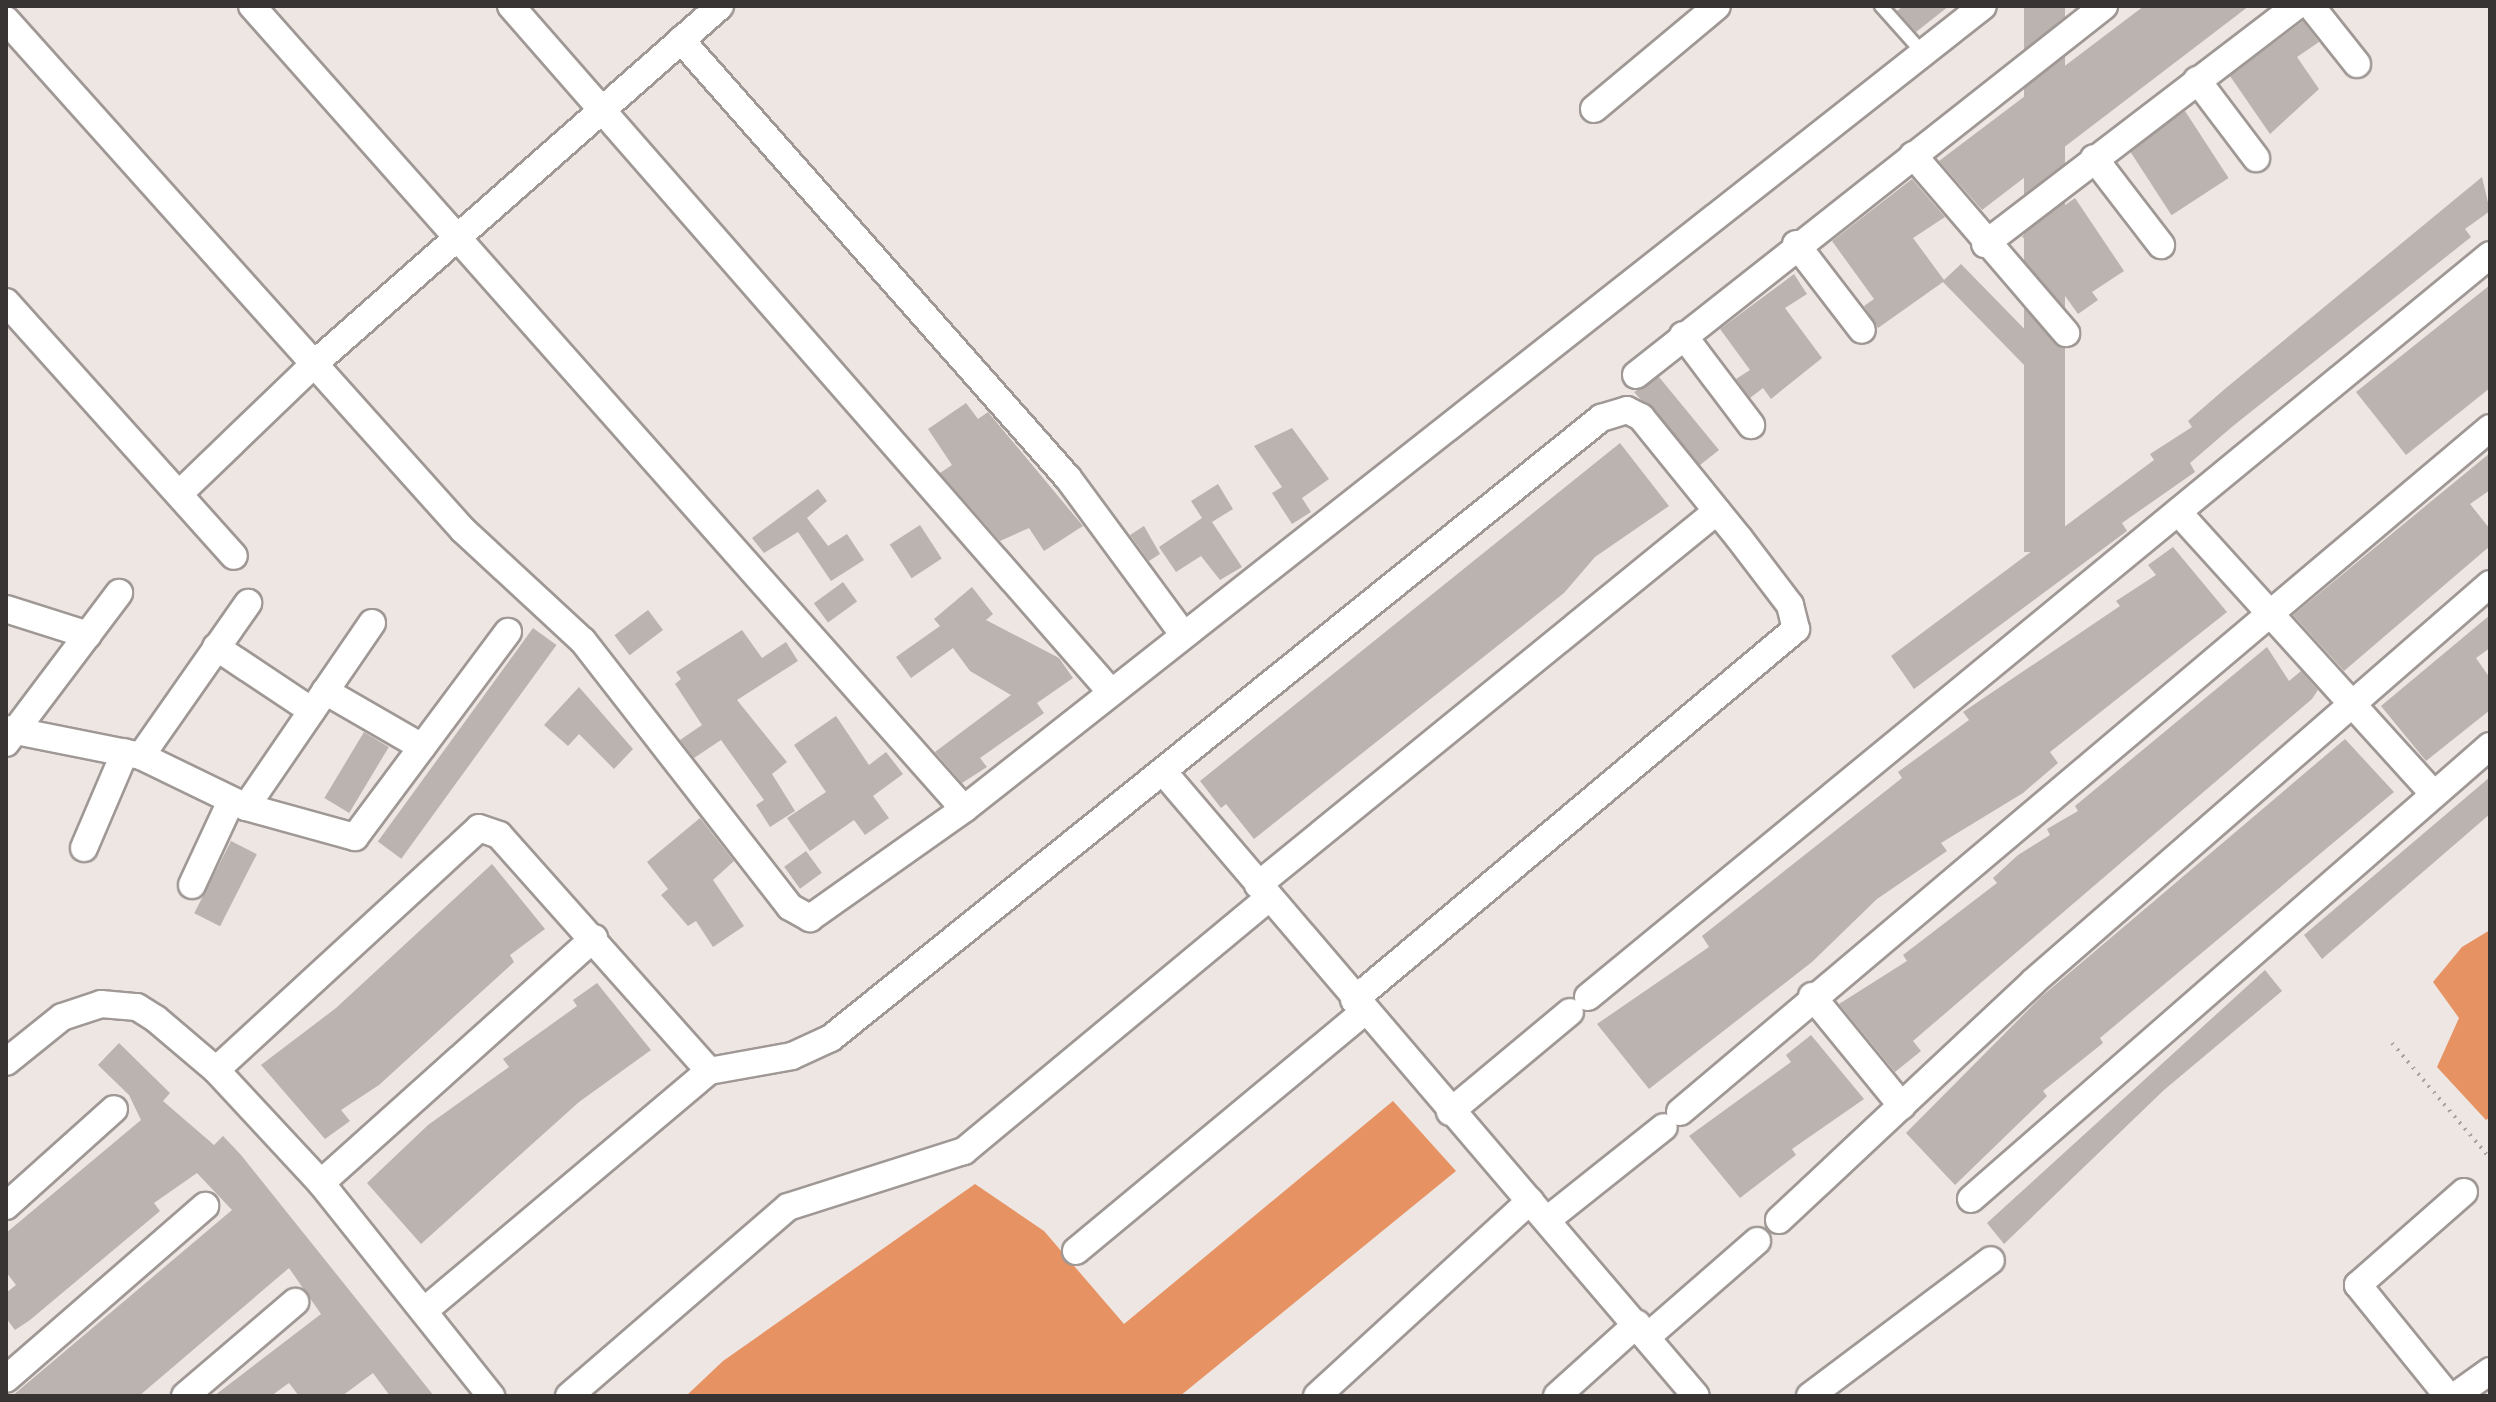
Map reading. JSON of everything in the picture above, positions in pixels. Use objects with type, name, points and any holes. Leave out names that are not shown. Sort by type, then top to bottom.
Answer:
[{"type":"street","points":[[252,6],[964,809]]},
{"type":"street","points":[[511,6],[1111,692]]},
{"type":"street","points":[[180,493],[314,364],[720,6]]},
{"type":"street","points":[[1594,109],[1717,6]]},
{"type":"street","points":[[6,20],[463,530],[583,641],[800,917],[820,916],[964,809],[1983,6]]},
{"type":"street","points":[[1636,375],[1796,244],[2104,6]]},
{"type":"street","points":[[1985,244],[2296,6]]},
{"type":"street","points":[[2311,6],[2357,64]]},
{"type":"street","points":[[681,40],[1068,478],[1183,634]]},
{"type":"street","points":[[2197,80],[2256,158]]},
{"type":"street","points":[[1913,155],[1985,244],[2066,333]]},
{"type":"street","points":[[2094,158],[2161,245]]},
{"type":"street","points":[[1796,244],[1862,330]]},
{"type":"street","points":[[1450,1112],[2490,255]]},
{"type":"street","points":[[6,302],[234,556]]},
{"type":"street","points":[[1683,335],[1751,425]]},
{"type":"street","points":[[424,1311],[709,1071],[792,1056],[831,1038],[1166,775],[1612,411],[1641,417],[1790,605],[1796,629],[1790,638],[1076,1251]]},
{"type":"street","points":[[1317,1396],[1539,1210],[1672,1119],[1812,996],[2490,428]]},
{"type":"street","points":[[569,1396],[788,1207],[964,1151],[1264,892],[1717,511]]},
{"type":"street","points":[[2178,512],[2434,794]]},
{"type":"street","points":[[1779,1220],[2350,703],[2490,584]]},
{"type":"street","points":[[119,593],[10,735],[133,754],[239,804],[355,837],[508,632]]},
{"type":"street","points":[[84,848],[133,754],[248,603]]},
{"type":"street","points":[[6,609],[88,635]]},
{"type":"street","points":[[192,885],[239,804],[318,701],[372,623]]},
{"type":"street","points":[[216,647],[318,701],[422,747]]},
{"type":"street","points":[[1971,1199],[2490,746]]},
{"type":"street","points":[[1166,775],[1359,1006],[1539,1210],[1696,1396]]},
{"type":"street","points":[[216,1070],[479,828],[499,835],[594,938],[709,1071]]},
{"type":"street","points":[[321,1183],[594,938]]},
{"type":"street","points":[[1812,996],[1902,1106]]},
{"type":"street","points":[[6,1062],[62,1017],[122,1005],[156,1019],[216,1070],[321,1183],[491,1396]]},
{"type":"street","points":[[6,1206],[114,1109]]},
{"type":"street","points":[[2448,1396],[2358,1285],[2464,1192]]},
{"type":"street","points":[[6,1379],[205,1206]]},
{"type":"street","points":[[1557,1396],[1757,1241]]},
{"type":"street","points":[[1810,1396],[1991,1260]]},
{"type":"street","points":[[185,1396],[295,1302]]},
{"type":"street","points":[[2455,1396],[2490,1371]]},
{"type":"lane","points":[[1881,6],[1923,53]]},
{"type":"path","points":[[2392,1043],[2490,1158]]},
{"type":"shaded area","points":[[2490,930],[2490,1117],[2486,1120],[2437,1067],[2459,1018],[2433,982],[2462,947]]},
{"type":"shaded area","points":[[1393,1101],[1456,1171],[1180,1396],[686,1396],[723,1361],[975,1184],[1044,1231],[1124,1324]]},
{"type":"building","points":[[1903,6],[1949,6],[1916,32],[1897,11]]},
{"type":"building","points":[[2024,6],[2065,6],[2065,552],[2024,552]]},
{"type":"building","points":[[2144,6],[2249,6],[1982,210],[1939,161]]},
{"type":"building","points":[[2303,21],[2319,42],[2297,57],[2319,89],[2270,134],[2230,76]]},
{"type":"building","points":[[2185,111],[2229,178],[2172,215],[2128,148]]},
{"type":"building","points":[[2482,177],[2490,211],[2465,229],[2471,237],[2233,426],[2190,463],[2195,472],[2122,523],[2127,531],[1914,689],[1891,656],[2154,460],[2150,454],[2192,427],[2188,421],[2226,388]]},
{"type":"building","points":[[1912,179],[1945,217],[1913,238],[1944,280],[1961,264],[2043,348],[2025,366],[1943,282],[1878,328],[1864,306],[1874,299],[1832,241]]},
{"type":"building","points":[[2075,198],[2124,271],[2092,292],[2098,300],[2078,314],[2022,236]]},
{"type":"building","points":[[1794,274],[1807,294],[1785,308],[1822,358],[1771,399],[1763,388],[1750,398],[1736,379],[1750,370],[1720,329]]},
{"type":"building","points":[[2490,285],[2490,388],[2406,455],[2356,392]]},
{"type":"building","points":[[1659,377],[1719,450],[1700,465],[1634,392]]},
{"type":"building","points":[[966,403],[978,419],[988,412],[1083,526],[1044,551],[1029,528],[1000,541],[940,473],[952,465],[928,429]]},
{"type":"building","points":[[1292,428],[1329,479],[1302,498],[1311,512],[1292,524],[1272,493],[1282,487],[1254,446]]},
{"type":"building","points":[[1620,443],[1669,506],[1595,557],[1564,593],[1254,839],[1226,804],[1221,808],[1200,781]]},
{"type":"building","points":[[2490,453],[2490,490],[2470,504],[2490,529],[2490,546],[2344,671],[2293,615]]},
{"type":"building","points":[[1218,484],[1233,509],[1212,522],[1242,567],[1220,580],[1201,556],[1176,572],[1159,547],[1202,518],[1191,501]]},
{"type":"building","points":[[818,489],[827,501],[807,518],[828,546],[847,534],[864,560],[831,581],[798,532],[764,553],[752,538]]},
{"type":"building","points":[[920,525],[942,559],[912,578],[890,545]]},
{"type":"building","points":[[1144,526],[1160,554],[1149,561],[1130,535]]},
{"type":"building","points":[[2173,547],[2227,612],[2050,752],[2058,763],[2023,793],[1941,843],[1947,851],[1877,899],[1812,962],[1649,1089],[1597,1024],[1709,947],[1702,936],[1902,778],[1898,772],[1969,720],[1963,712],[2120,606],[2116,601],[2156,575],[2148,565]]},
{"type":"building","points":[[843,582],[857,601],[828,623],[814,603]]},
{"type":"building","points":[[972,587],[993,614],[986,620],[1059,658],[1073,678],[1037,703],[1044,713],[980,758],[987,767],[962,783],[935,752],[1011,695],[970,671],[953,648],[911,678],[896,657],[940,626],[934,619]]},
{"type":"building","points":[[648,610],[663,630],[630,655],[614,635]]},
{"type":"building","points":[[2490,615],[2490,648],[2476,658],[2490,678],[2490,710],[2426,761],[2381,706]]},
{"type":"building","points":[[533,628],[556,645],[401,859],[378,842]]},
{"type":"building","points":[[742,630],[762,658],[786,642],[798,661],[737,700],[787,762],[772,774],[795,811],[770,827],[756,805],[764,800],[721,740],[694,758],[680,740],[702,725],[675,684],[681,679],[676,672]]},
{"type":"building","points":[[2267,647],[2289,681],[2301,671],[2318,690],[2312,699],[1913,1041],[1921,1051],[1895,1072],[1839,1004],[1907,961],[1903,955],[1997,883],[1993,878],[2018,855],[2050,835],[2047,829],[2078,811],[2075,806]]},
{"type":"building","points":[[579,687],[633,749],[614,769],[579,734],[568,746],[544,725]]},
{"type":"building","points":[[836,716],[869,765],[886,752],[903,774],[873,796],[889,818],[865,835],[854,820],[810,851],[787,818],[826,792],[794,745]]},
{"type":"building","points":[[364,732],[389,747],[349,813],[324,798]]},
{"type":"building","points":[[2345,739],[2394,792],[2100,1038],[2103,1043],[2043,1091],[2047,1096],[1955,1185],[1906,1133],[2041,997]]},
{"type":"building","points":[[2490,777],[2490,814],[2322,959],[2304,935]]},
{"type":"building","points":[[700,818],[734,861],[713,880],[744,926],[713,947],[696,921],[688,926],[661,895],[668,889],[647,862]]},
{"type":"building","points":[[231,841],[257,854],[220,926],[194,913]]},
{"type":"building","points":[[806,851],[822,873],[800,889],[784,867]]},
{"type":"building","points":[[492,864],[545,929],[510,955],[514,962],[379,1085],[341,1110],[350,1121],[325,1139],[261,1065],[336,1008]]},
{"type":"building","points":[[2265,970],[2282,991],[2164,1090],[2004,1244],[1987,1223]]},
{"type":"building","points":[[597,983],[651,1050],[579,1102],[421,1244],[367,1183],[428,1125],[509,1067],[503,1059],[577,1006],[573,1000]]},
{"type":"building","points":[[1811,1035],[1864,1099],[1792,1149],[1796,1155],[1740,1198],[1689,1136],[1791,1062],[1786,1055]]},
{"type":"building","points":[[119,1043],[170,1093],[163,1101],[214,1145],[223,1136],[241,1155],[434,1396],[390,1396],[373,1373],[342,1396],[299,1396],[289,1383],[271,1396],[214,1396],[321,1314],[289,1268],[139,1396],[12,1396],[232,1210],[197,1173],[154,1203],[160,1211],[30,1320],[15,1330],[6,1318],[6,1293],[16,1285],[6,1272],[6,1233],[141,1120],[129,1095],[98,1065]]}]
